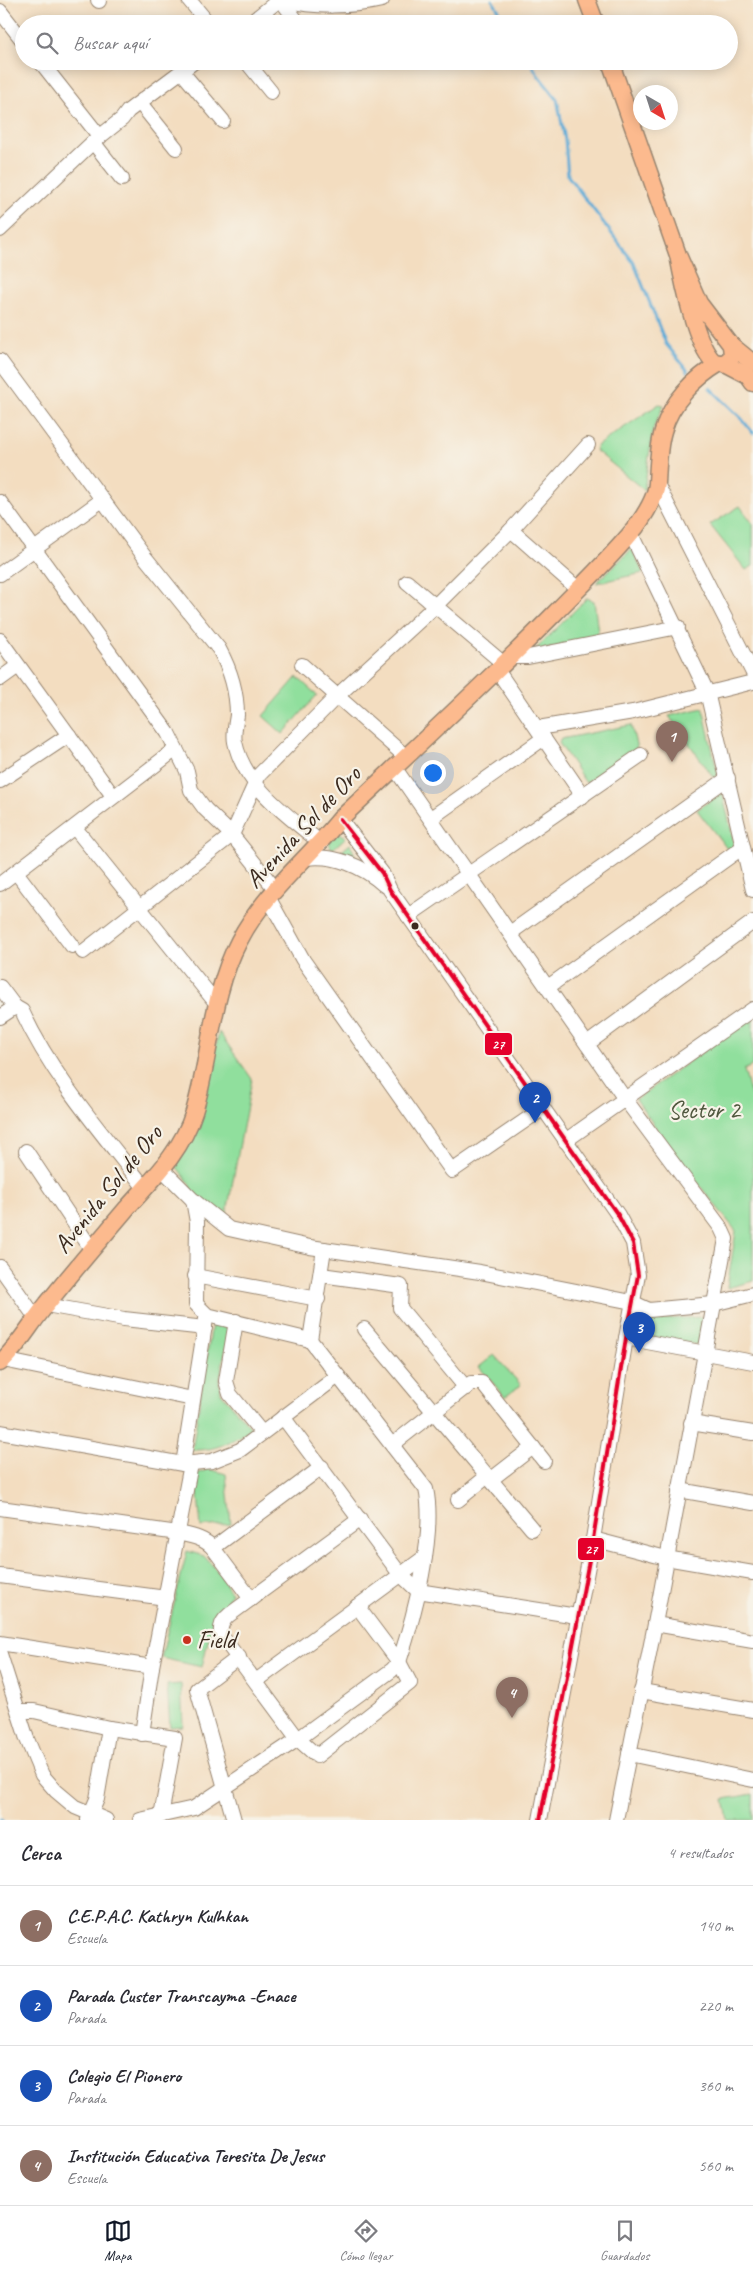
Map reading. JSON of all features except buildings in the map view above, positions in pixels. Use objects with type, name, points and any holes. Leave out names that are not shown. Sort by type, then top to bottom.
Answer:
[{"type":"main road","points":[[587,0],[593,15]]},
{"type":"main road","points":[[613,70],[678,255],[699,303],[730,343],[753,364]]},
{"type":"main road","points":[[678,255],[687,297],[702,342],[713,361],[748,376],[753,383]]},
{"type":"main road","name":"Avenida Sol de Oro","points":[[2,1362],[92,1250],[162,1169],[180,1144],[193,1114],[222,983],[238,942],[248,924],[272,894],[321,843],[340,819],[504,664],[578,589],[630,532],[652,500],[657,484],[656,474],[663,431],[668,417],[687,390],[713,361],[710,344],[716,339],[724,339],[730,343]]},
{"type":"street","points":[[190,0],[202,15]]},
{"type":"street","points":[[261,15],[282,0],[301,4],[345,4],[382,0]]},
{"type":"street","points":[[282,0],[293,15]]},
{"type":"street","points":[[0,11],[15,30]]},
{"type":"street","points":[[46,70],[122,179]]},
{"type":"street","points":[[0,230],[96,140],[122,119],[128,110],[183,70]]},
{"type":"street","points":[[122,119],[133,117],[195,70]]},
{"type":"street","points":[[253,70],[271,92]]},
{"type":"street","points":[[186,77],[223,121]]},
{"type":"street","points":[[144,108],[176,148]]},
{"type":"street","points":[[0,361],[144,556],[208,634],[228,664],[234,686],[237,713],[234,741],[244,764],[255,783],[321,843]]},
{"type":"street","points":[[16,872],[78,949],[139,908],[232,835],[259,775],[336,697],[434,607],[510,530],[588,445]]},
{"type":"street","points":[[657,484],[753,673]]},
{"type":"street","points":[[0,574],[102,500]]},
{"type":"street","points":[[0,502],[168,733],[187,771],[192,790],[205,809],[232,835],[272,894],[303,960],[452,1171],[542,1109]]},
{"type":"street","points":[[510,530],[578,589]]},
{"type":"street","points":[[630,532],[678,627],[707,692],[747,855],[753,890]]},
{"type":"street","points":[[407,582],[434,607],[504,664],[541,733],[582,796]]},
{"type":"street","points":[[504,664],[528,657],[678,627]]},
{"type":"street","points":[[0,640],[113,796]]},
{"type":"street","points":[[302,665],[400,762],[431,818],[470,875],[625,1099],[725,1235],[726,1244],[713,1304],[655,1624],[616,1820]]},
{"type":"street","points":[[0,679],[18,666]]},
{"type":"street","points":[[431,818],[541,733],[753,682]]},
{"type":"street","points":[[0,781],[69,735]]},
{"type":"street","points":[[0,884],[176,749]]},
{"type":"street","points":[[408,916],[470,875],[641,755]]},
{"type":"street","points":[[510,933],[728,778]]},
{"type":"street","points":[[340,819],[382,873],[390,890],[618,1215],[629,1234],[635,1251],[638,1275],[540,1820]]},
{"type":"street","points":[[75,828],[216,1004]]},
{"type":"street","points":[[548,987],[747,855]]},
{"type":"street","points":[[306,858],[325,857],[355,866],[374,876],[390,890]]},
{"type":"street","points":[[587,1044],[753,922]]},
{"type":"street","points":[[0,987],[15,1007],[22,1010],[46,1056],[93,1123],[145,1188]]},
{"type":"street","points":[[0,1017],[15,1007]]},
{"type":"street","points":[[565,1141],[753,1008]]},
{"type":"street","points":[[26,1151],[92,1250]]},
{"type":"street","points":[[162,1169],[192,1200],[229,1228],[324,1249],[480,1272],[632,1302],[649,1310],[713,1304],[753,1294]]},
{"type":"street","points":[[142,1734],[152,1667],[178,1533],[193,1399],[206,1322],[196,1304],[197,1228],[192,1200]]},
{"type":"street","points":[[310,1340],[318,1299],[324,1249]]},
{"type":"street","points":[[0,1267],[41,1312],[124,1319],[206,1322],[236,1321],[310,1340],[426,1489],[430,1504],[421,1584],[399,1662],[392,1670],[298,1739],[194,1808],[140,1820]]},
{"type":"street","points":[[321,1275],[401,1286],[400,1308],[466,1388]]},
{"type":"street","points":[[195,1276],[318,1299]]},
{"type":"street","points":[[236,1321],[226,1381],[230,1394],[262,1433]]},
{"type":"street","points":[[364,1329],[532,1529]]},
{"type":"street","points":[[626,1338],[753,1362]]},
{"type":"street","points":[[2,1362],[193,1399]]},
{"type":"street","points":[[0,1432],[187,1464],[224,1458],[240,1450],[338,1376]]},
{"type":"street","points":[[392,1445],[471,1383],[482,1383],[544,1461]]},
{"type":"street","points":[[283,1417],[400,1574],[418,1591],[577,1616]]},
{"type":"street","points":[[691,1423],[753,1433]]},
{"type":"street","points":[[458,1500],[484,1479],[489,1480],[533,1447]]},
{"type":"street","points":[[213,1548],[322,1467]]},
{"type":"street","points":[[679,1490],[753,1503]]},
{"type":"street","points":[[0,1508],[178,1533],[198,1538],[209,1543],[251,1599]]},
{"type":"street","points":[[357,1606],[399,1662],[410,1683],[317,1756],[298,1739],[221,1635],[220,1629],[224,1619],[360,1519]]},
{"type":"street","points":[[592,1539],[666,1558],[753,1573]]},
{"type":"street","points":[[256,1680],[425,1557]]},
{"type":"street","points":[[0,1576],[166,1598]]},
{"type":"street","points":[[655,1624],[753,1641]]},
{"type":"street","points":[[0,1643],[152,1667]]},
{"type":"street","points":[[0,1654],[42,1775],[66,1800],[90,1817],[106,1820]]},
{"type":"street","points":[[234,1820],[197,1689],[239,1658]]},
{"type":"street","points":[[641,1691],[753,1710]]},
{"type":"street","points":[[19,1711],[34,1711],[109,1728],[175,1738],[161,1816]]},
{"type":"street","points":[[90,1817],[97,1799],[109,1728]]},
{"type":"street","points":[[629,1754],[753,1780]]},
{"type":"green space","points":[[659,404],[664,405],[653,429],[644,490],[595,450],[598,445]]},
{"type":"green space","points":[[740,506],[753,524],[753,566],[746,570],[710,525]]},
{"type":"green space","points":[[632,549],[643,573],[596,583]]},
{"type":"green space","points":[[587,598],[594,601],[599,640],[534,651]]},
{"type":"green space","points":[[297,677],[317,695],[283,734],[263,716]]},
{"type":"green space","points":[[703,708],[718,775],[714,778],[669,716]]},
{"type":"green space","points":[[631,725],[637,748],[586,783],[559,743],[561,739]]},
{"type":"green space","points":[[722,792],[735,846],[728,850],[697,810]]},
{"type":"green space","points":[[338,833],[346,837],[333,849],[330,847],[329,842]]},
{"type":"green space","points":[[350,844],[355,855],[341,852]]},
{"type":"green space","name":"Sector 2","points":[[753,1016],[753,1065],[744,1070],[753,1103],[753,1281],[727,1288],[736,1231],[669,1147],[636,1099]]},
{"type":"green space","points":[[219,1032],[252,1079],[225,1223],[199,1220],[189,1183],[176,1166],[200,1121]]},
{"type":"green space","points":[[701,1317],[704,1319],[700,1345],[646,1336],[648,1320]]},
{"type":"green space","points":[[212,1324],[230,1328],[219,1382],[221,1393],[251,1428],[223,1445],[209,1449],[192,1450]]},
{"type":"green space","points":[[494,1355],[521,1385],[505,1397],[479,1367]]},
{"type":"green space","points":[[209,1469],[226,1474],[231,1524],[201,1527],[196,1474]]},
{"type":"green space","points":[[187,1551],[204,1556],[220,1574],[231,1593],[220,1618],[212,1623],[202,1667],[161,1658]]},
{"type":"green space","points":[[181,1684],[183,1726],[170,1727],[167,1685]]},
{"type":"green space","points":[[753,1794],[753,1820],[728,1820],[724,1799]]},
{"type":"waterway","points":[[492,0],[502,15]]},
{"type":"waterway","points":[[535,70],[557,99],[565,140],[568,176],[634,263],[666,344],[688,371]]},
{"type":"waterway","points":[[710,388],[741,418],[753,433]]},
{"type":"transit line","name":"27","points":[[340,819],[382,873],[390,890],[618,1215],[633,1243],[638,1275],[593,1539],[540,1820]]},
{"type":"place","name":"C.E.P.A.C. Kathryn Kulhkan","points":[[672,762]]},
{"type":"place","name":"Parada Custer Transcayma -Enace","points":[[535,1123]]},
{"type":"place","name":"Colegio El Pionero","points":[[639,1353]]},
{"type":"place","name":"Field","points":[[187,1640]]},
{"type":"place","name":"Institución Educativa Teresita De Jesus","points":[[512,1718]]}]
